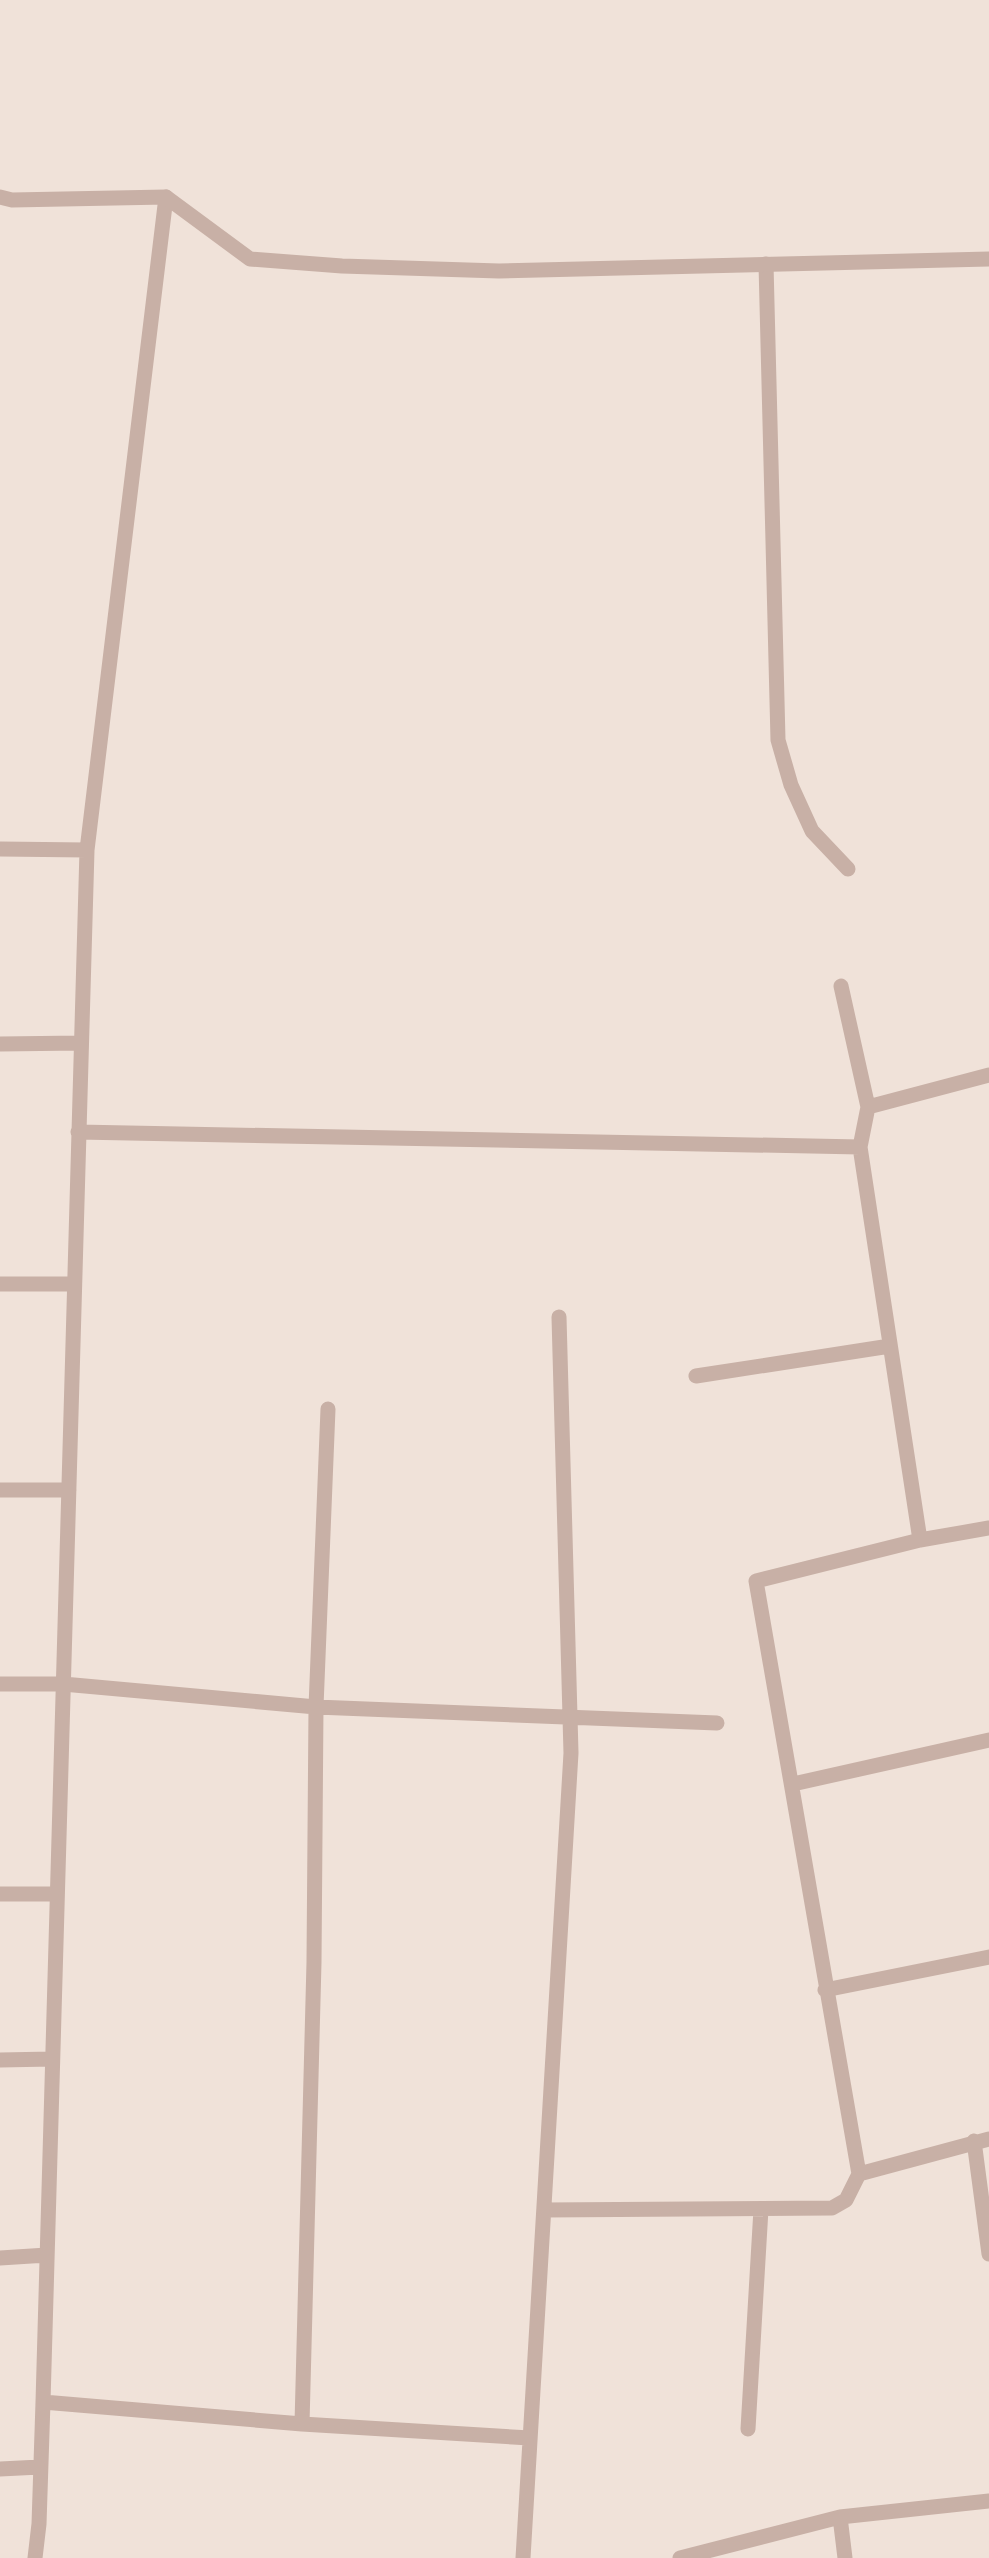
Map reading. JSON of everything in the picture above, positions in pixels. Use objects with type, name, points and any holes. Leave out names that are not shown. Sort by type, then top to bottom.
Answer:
[{"type":"street","points":[[0,197],[12,200],[166,197],[250,259],[342,267],[500,271],[989,259]]},
{"type":"street","points":[[35,2558],[47,2255],[87,850],[166,197]]},
{"type":"street","points":[[766,264],[778,740],[791,785],[812,831],[848,868]]},
{"type":"street","points":[[0,849],[87,850]]},
{"type":"street","points":[[840,986],[868,1107],[860,1147],[920,1540]]},
{"type":"street","points":[[0,1044],[81,1043]]},
{"type":"street","points":[[868,1107],[989,1075]]},
{"type":"street","points":[[78,1132],[860,1147]]},
{"type":"street","points":[[0,1284],[74,1284]]},
{"type":"street","points":[[523,2558],[570,1765],[559,1317]]},
{"type":"street","points":[[696,1376],[890,1346]]},
{"type":"street","points":[[302,2424],[314,1962],[315,1707],[328,1409]]},
{"type":"street","points":[[0,1490],[69,1490]]},
{"type":"street","points":[[544,2210],[832,2208],[846,2200],[859,2174],[825,1990],[793,1784],[756,1581],[920,1540],[989,1528]]},
{"type":"street","points":[[0,1684],[63,1684],[315,1707],[570,1719],[717,1723]]},
{"type":"street","points":[[793,1784],[989,1740]]},
{"type":"street","points":[[0,1894],[57,1894]]},
{"type":"street","points":[[825,1990],[989,1957]]},
{"type":"street","points":[[0,2060],[52,2059]]},
{"type":"street","points":[[859,2174],[981,2140],[989,2254]]},
{"type":"street","points":[[748,2429],[761,2209]]},
{"type":"street","points":[[0,2258],[47,2255]]},
{"type":"street","points":[[42,2402],[302,2424],[530,2438]]},
{"type":"street","points":[[0,2469],[40,2467]]},
{"type":"street","points":[[680,2558],[840,2517],[989,2501]]},
{"type":"street","points":[[840,2517],[845,2558]]}]
